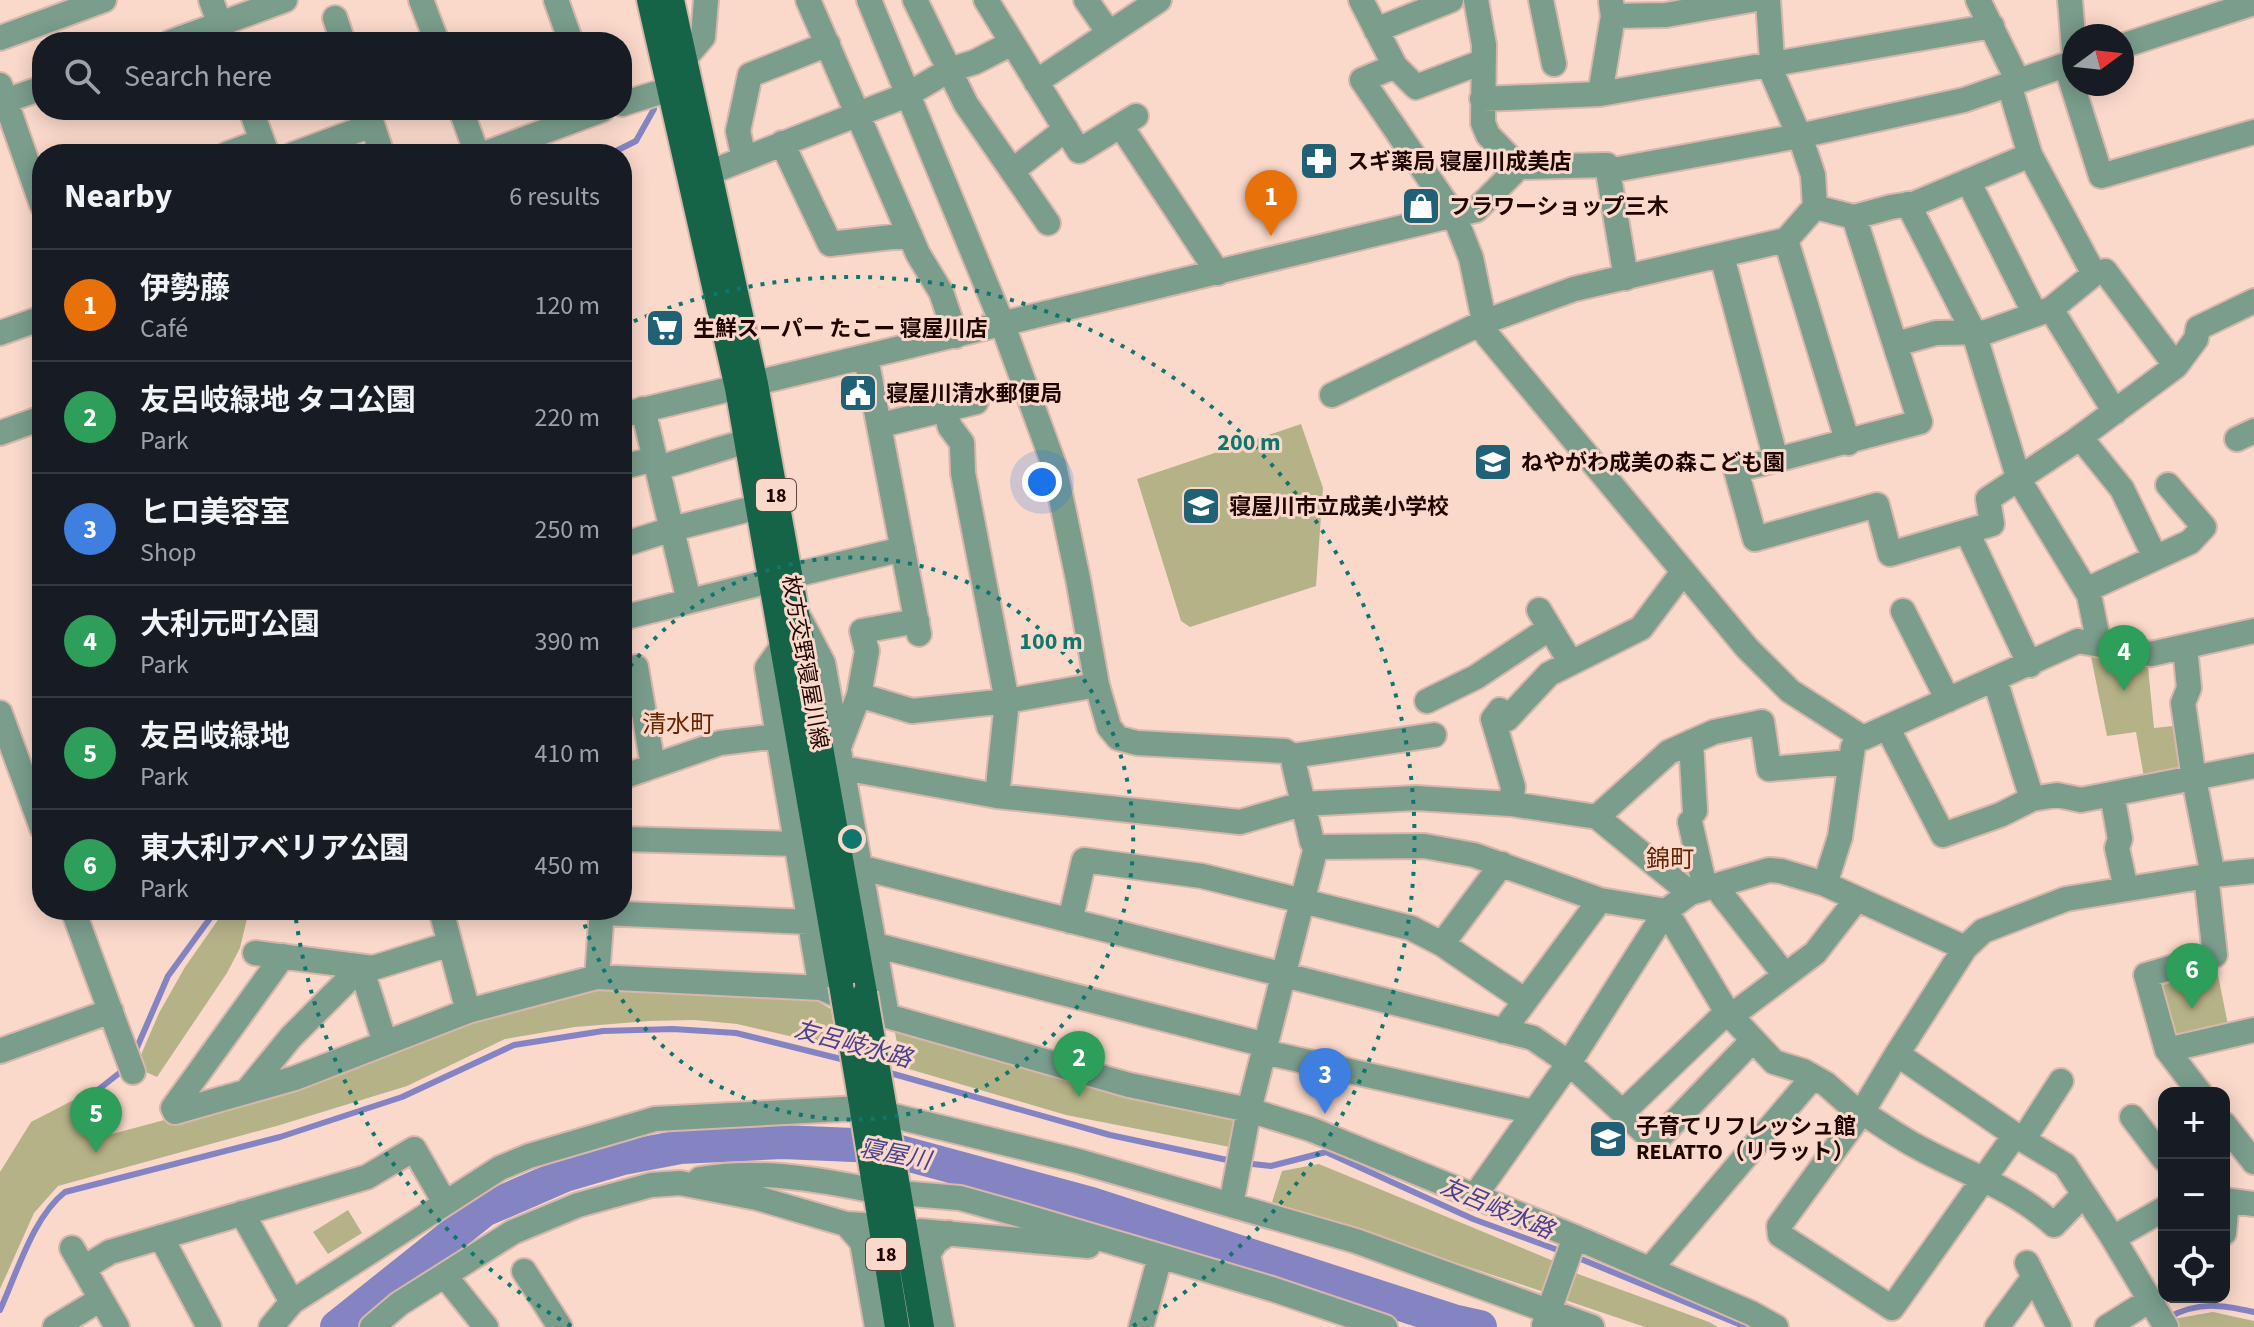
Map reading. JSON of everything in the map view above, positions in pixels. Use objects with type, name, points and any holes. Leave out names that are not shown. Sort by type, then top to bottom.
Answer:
[{"type":"main road","name":"枚方交野寝屋川線","points":[[649,0],[746,386],[746,442],[758,507],[780,578],[798,614],[865,993],[873,1108],[886,1188],[897,1327]]},
{"type":"main road","name":"枚方交野寝屋川線","points":[[672,0],[711,172],[780,578],[782,647],[831,986],[873,1108]]},
{"type":"main road","name":"枚方交野寝屋川線","points":[[886,1188],[922,1327]]},
{"type":"street","points":[[0,38],[104,0]]},
{"type":"street","points":[[211,0],[223,32]]},
{"type":"street","points":[[225,32],[285,0]]},
{"type":"street","points":[[421,0],[433,32]]},
{"type":"street","points":[[556,0],[562,32]]},
{"type":"street","points":[[685,58],[703,37],[706,0]]},
{"type":"street","points":[[808,0],[910,235],[941,292],[956,336]]},
{"type":"street","points":[[869,0],[1002,323],[1054,465],[1097,685],[1109,727],[1118,738],[1137,743],[1285,751],[1292,756],[1312,842],[1316,847]]},
{"type":"street","points":[[915,0],[966,104],[1048,223]]},
{"type":"street","points":[[986,0],[1079,151],[1128,121],[1218,273]]},
{"type":"street","points":[[1086,0],[1109,33]]},
{"type":"street","points":[[1036,82],[1159,0]]},
{"type":"street","points":[[1361,0],[1395,66],[1416,87],[1482,62]]},
{"type":"street","points":[[1376,30],[1451,0]]},
{"type":"street","points":[[1476,0],[1484,45],[1483,123],[1488,135],[1519,167]]},
{"type":"street","points":[[1541,0],[1554,64]]},
{"type":"street","points":[[1600,94],[1612,8],[1666,15],[1751,0]]},
{"type":"street","points":[[1332,395],[1484,322],[1574,289],[1786,240],[1815,207],[1813,175],[1773,75],[1768,0]]},
{"type":"street","points":[[1978,0],[2014,82],[2030,155],[2094,274]]},
{"type":"street","points":[[2070,0],[2070,24]]},
{"type":"street","points":[[2134,42],[2254,3]]},
{"type":"street","points":[[335,18],[340,32]]},
{"type":"street","points":[[1482,99],[1600,94],[1992,26]]},
{"type":"street","points":[[711,172],[907,95],[949,70],[975,62],[1012,43]]},
{"type":"street","points":[[744,159],[738,131],[750,75],[828,44]]},
{"type":"street","points":[[1626,278],[1608,171],[1799,136],[1964,100],[2062,62]]},
{"type":"street","points":[[1395,66],[1362,80],[1454,215],[1471,258],[1487,335],[1747,648],[1790,691],[1863,738],[2078,641],[2151,654],[2254,631]]},
{"type":"street","points":[[632,101],[670,89]]},
{"type":"street","points":[[32,94],[4,109],[32,180]]},
{"type":"street","points":[[2081,96],[2101,176],[2254,132]]},
{"type":"street","points":[[256,120],[264,144]]},
{"type":"street","points":[[315,144],[364,120]]},
{"type":"street","points":[[371,120],[379,144]]},
{"type":"street","points":[[465,120],[473,144]]},
{"type":"street","points":[[510,144],[573,120]]},
{"type":"street","points":[[1012,171],[1066,129]]},
{"type":"street","points":[[782,143],[830,244],[910,235]]},
{"type":"street","points":[[1815,207],[1854,217],[1908,204],[2030,155]]},
{"type":"street","points":[[689,601],[656,464],[633,412],[1476,210],[1519,167],[1607,165]]},
{"type":"street","points":[[1968,181],[2043,311],[2115,412]]},
{"type":"street","points":[[1908,204],[1974,333],[2019,480],[2086,590],[2099,644]]},
{"type":"street","points":[[1854,217],[1920,422],[1736,470],[1755,539],[1877,505],[1890,554],[1992,524],[1988,499],[2080,437],[2176,366],[2196,339],[2198,328],[2254,301]]},
{"type":"street","points":[[1786,240],[1848,443]]},
{"type":"street","points":[[1722,256],[1776,460]]},
{"type":"street","points":[[1896,344],[1936,333],[1986,332],[2043,311],[2094,274],[2105,271],[2176,366]]},
{"type":"street","points":[[0,333],[32,322]]},
{"type":"street","points":[[841,757],[859,695],[867,651],[862,631],[918,628],[866,358]]},
{"type":"street","points":[[881,425],[976,402]]},
{"type":"street","points":[[945,410],[950,427],[962,443],[963,473],[1007,701],[997,796]]},
{"type":"street","points":[[0,433],[32,422]]},
{"type":"street","points":[[2080,437],[2122,489],[2155,557]]},
{"type":"street","points":[[632,466],[695,458],[706,452],[746,442]]},
{"type":"street","points":[[2086,590],[2190,542],[2204,527],[2168,485]]},
{"type":"street","points":[[632,542],[758,507]]},
{"type":"street","points":[[1967,532],[2030,665]]},
{"type":"street","points":[[632,615],[903,549]]},
{"type":"street","points":[[1511,804],[1513,787],[1493,719],[1500,710],[1507,719],[1549,674],[1641,628],[1683,572]]},
{"type":"street","points":[[1903,611],[1948,700]]},
{"type":"street","points":[[798,614],[823,663],[887,1016]]},
{"type":"street","points":[[1427,701],[1476,677],[1545,619],[1571,663]]},
{"type":"street","points":[[782,647],[767,668],[810,922],[831,986]]},
{"type":"street","points":[[2185,647],[2189,688],[2183,703],[2209,876],[2215,955],[2146,975],[2167,1050],[2195,1087]]},
{"type":"street","points":[[636,667],[653,766]]},
{"type":"street","points":[[1995,680],[2032,799]]},
{"type":"street","points":[[859,695],[912,711],[1007,701],[1097,685]]},
{"type":"street","points":[[1597,817],[1669,752],[1714,732],[1762,722],[1790,691]]},
{"type":"street","points":[[0,713],[8,761],[32,808]]},
{"type":"street","points":[[1762,722],[1769,769],[1850,762]]},
{"type":"street","points":[[1887,727],[1943,835],[2000,815],[2032,799],[2057,795],[2081,800],[2254,766]]},
{"type":"street","points":[[1825,884],[1840,837],[1856,733]]},
{"type":"street","points":[[1292,756],[1434,735]]},
{"type":"street","points":[[632,773],[720,743],[778,736]]},
{"type":"street","points":[[1691,742],[1693,817],[1703,889]]},
{"type":"street","points":[[841,757],[997,796],[1240,822],[1302,804],[1416,798],[1511,804],[1597,817],[1703,889],[1785,975]]},
{"type":"street","points":[[2112,794],[2120,839],[2117,848],[2126,889]]},
{"type":"street","points":[[632,839],[797,844]]},
{"type":"street","points":[[1316,847],[1424,846],[1474,855],[1600,900],[1666,911],[1729,1014],[1774,1062],[1826,1084],[1861,1113],[1915,1146],[1984,1178],[2032,1205],[2054,1225],[2083,1195]]},
{"type":"street","points":[[1231,1205],[1249,1110],[1316,847]]},
{"type":"street","points":[[1070,921],[1084,860],[1202,876],[1411,928],[1442,944],[1524,1000]]},
{"type":"street","points":[[1442,944],[1502,864]]},
{"type":"street","points":[[859,867],[1533,1038],[1569,1063],[1655,1142],[1753,1040]]},
{"type":"street","points":[[1474,1197],[1569,1063],[1666,911],[1703,889],[1769,870],[1781,871],[1825,884],[1965,948]]},
{"type":"street","points":[[2061,1081],[1984,1178],[1892,1308],[1780,1235],[1779,1226],[1861,1113],[1965,948],[1983,931],[2066,899],[2254,871]]},
{"type":"street","points":[[1623,1112],[1729,1014],[1815,953],[1857,899]]},
{"type":"street","points":[[1503,1031],[1600,900]]},
{"type":"street","points":[[632,913],[810,922]]},
{"type":"street","points":[[77,920],[133,1072]]},
{"type":"street","points":[[444,920],[468,1011]]},
{"type":"street","points":[[597,977],[601,920]]},
{"type":"street","points":[[255,953],[373,968],[450,944]]},
{"type":"street","points":[[875,945],[1265,1049],[1534,1112]]},
{"type":"street","points":[[283,956],[173,1108],[175,1112],[295,1078],[468,1011],[597,977],[831,986],[887,1016],[1129,1085],[1249,1110],[1310,1129],[1575,1237],[1751,1313],[1776,1327]]},
{"type":"street","points":[[361,967],[385,1043]]},
{"type":"street","points":[[246,1092],[291,1037],[361,967]]},
{"type":"street","points":[[0,1051],[111,1011]]},
{"type":"street","points":[[2167,1050],[2254,1030]]},
{"type":"street","points":[[1897,1054],[2065,1165],[2166,1327]]},
{"type":"street","points":[[1650,1269],[1813,1077]]},
{"type":"street","points":[[271,1327],[292,1302],[514,1162],[655,1119],[873,1108],[1078,1161],[1356,1241],[1547,1318],[1592,1327]]},
{"type":"street","points":[[2132,1117],[2158,1151]]},
{"type":"street","points":[[2230,1132],[2254,1162]]},
{"type":"street","points":[[117,1327],[78,1258],[110,1252],[367,1177],[414,1149],[445,1203]]},
{"type":"street","points":[[372,1327],[399,1304],[513,1232],[578,1205],[651,1185],[724,1175],[809,1177],[960,1198],[1272,1289],[1385,1327]]},
{"type":"street","points":[[680,1183],[757,1198],[855,1225],[862,1242],[877,1327]]},
{"type":"street","points":[[2230,1201],[2254,1204]]},
{"type":"street","points":[[2113,1238],[2158,1212]]},
{"type":"street","points":[[242,1213],[292,1302]]},
{"type":"street","points":[[920,1231],[1149,1254]]},
{"type":"street","points":[[942,1327],[928,1254],[936,1242],[949,1233]]},
{"type":"street","points":[[161,1237],[209,1327]]},
{"type":"street","points":[[1547,1318],[1575,1237]]},
{"type":"street","points":[[1141,1327],[1149,1254]]},
{"type":"street","points":[[1997,1327],[2030,1270],[2059,1327]]},
{"type":"street","points":[[524,1271],[560,1327]]},
{"type":"street","points":[[445,1276],[486,1327]]},
{"type":"street","points":[[55,1327],[101,1299]]},
{"type":"street","points":[[2107,1327],[2152,1303]]},
{"type":"shaded area","points":[[1301,424],[1323,488],[1316,586],[1190,627],[1181,621],[1137,479]]},
{"type":"shaded area","points":[[2090,652],[2147,657],[2154,728],[2182,725],[2188,767],[2145,783],[2136,732],[2107,736]]},
{"type":"shaded area","points":[[218,920],[247,920],[240,948],[227,973],[157,1077],[137,1068],[137,1064],[159,1013],[185,967]]},
{"type":"shaded area","points":[[2217,970],[2229,1030],[2170,1046],[2152,988]]},
{"type":"shaded area","points":[[572,987],[799,991],[831,1009],[837,1047],[737,1024],[695,1020],[575,1027],[505,1039],[407,1086],[280,1125],[58,1186],[34,1213],[0,1289],[0,1172],[31,1122],[93,1090],[112,1134],[209,1108]]},
{"type":"shaded area","points":[[894,1028],[1069,1080],[1233,1114],[1241,1122],[1235,1148],[1066,1115],[902,1067]]},
{"type":"shaded area","points":[[1319,1164],[1556,1262],[1544,1292],[1272,1202],[1282,1171]]},
{"type":"shaded area","points":[[348,1210],[362,1233],[328,1254],[313,1232]]},
{"type":"shaded area","points":[[1570,1271],[1718,1327],[1645,1327],[1562,1299]]},
{"type":"shaded area","points":[[2213,1312],[2254,1321],[2254,1327],[2179,1327],[2173,1319]]},
{"type":"waterway","points":[[630,144],[636,141],[654,109]]},
{"type":"waterway","points":[[135,1052],[168,976],[209,920]]},
{"type":"waterway","name":"友呂岐水路","points":[[0,1310],[35,1231],[65,1192],[280,1137],[402,1097],[514,1045],[603,1031],[673,1029],[736,1033],[849,1061]]},
{"type":"waterway","points":[[94,1093],[122,1071]]},
{"type":"waterway","name":"友呂岐水路","points":[[883,1071],[1110,1135],[1232,1161]]},
{"type":"waterway","name":"寝屋川","points":[[337,1327],[484,1210],[565,1175],[623,1158],[680,1147],[782,1142],[877,1146],[1091,1204],[1453,1321],[1480,1327]]},
{"type":"waterway","name":"友呂岐水路","points":[[1243,1163],[1271,1166],[1326,1152],[1473,1219],[1566,1253]]},
{"type":"waterway","name":"友呂岐水路","points":[[1576,1257],[1746,1327]]},
{"type":"waterway","name":"友呂岐水路","points":[[2169,1317],[2191,1308],[2211,1306],[2254,1312]]},
{"type":"place","name":"スギ薬局 寝屋川成美店","points":[[1319,161]]},
{"type":"place","name":"フラワーショップ三木","points":[[1421,206]]},
{"type":"place","name":"伊勢藤","points":[[1271,236]]},
{"type":"place","name":"生鮮スーパー たこー 寝屋川店","points":[[665,328]]},
{"type":"place","name":"寝屋川清水郵便局","points":[[858,393]]},
{"type":"place","name":"ねやがわ成美の森こども園","points":[[1493,462]]},
{"type":"place","name":"寝屋川市立成美小学校","points":[[1201,506]]},
{"type":"place","name":"大利元町公園","points":[[2124,691]]},
{"type":"place","name":"東大利アベリア公園","points":[[2192,1009]]},
{"type":"place","name":"友呂岐緑地 タコ公園","points":[[1079,1097]]},
{"type":"place","name":"ヒロ美容室","points":[[1325,1114]]},
{"type":"place","name":"子育てリフレッシュ館 RELATTO（リラット）","points":[[1608,1139]]},
{"type":"place","name":"友呂岐緑地","points":[[96,1153]]},
{"type":"district","name":"清水町","points":[[678,724]]},
{"type":"district","name":"錦町","points":[[1670,859]]}]
